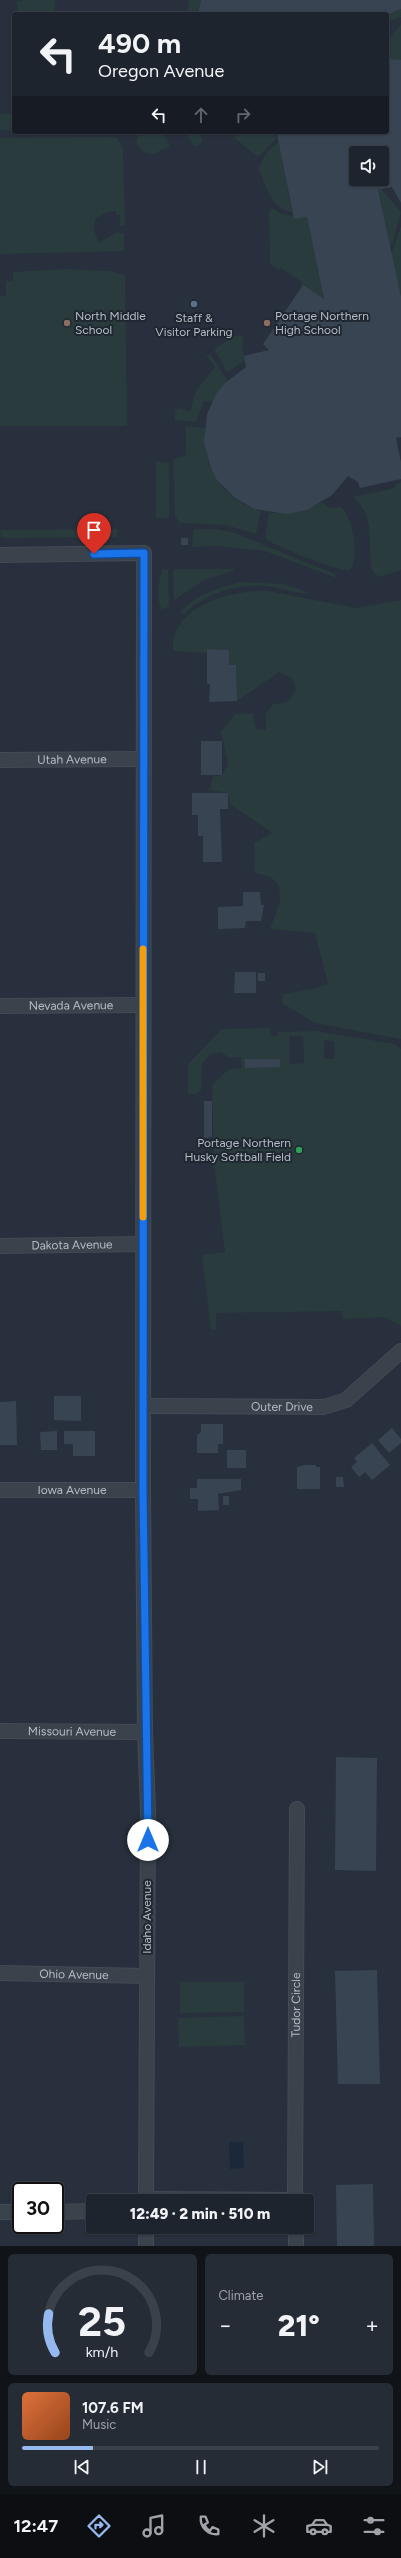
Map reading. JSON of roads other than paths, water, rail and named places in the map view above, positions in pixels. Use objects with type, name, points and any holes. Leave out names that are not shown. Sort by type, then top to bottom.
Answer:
[{"type":"street","name":"Idaho Avenue","points":[[0,554],[144,553],[142,1004],[144,1244],[143,1490],[145,1732],[148,1810],[146,2194]]},
{"type":"street","name":"Utah Avenue","points":[[0,760],[144,759]]},
{"type":"street","name":"Nevada Avenue","points":[[0,1006],[142,1004]]},
{"type":"street","name":"Dakota Avenue","points":[[0,1246],[144,1244]]},
{"type":"street","name":"Outer Drive","points":[[144,1406],[324,1407],[346,1400],[401,1351]]},
{"type":"street","name":"Iowa Avenue","points":[[0,1490],[143,1490]]},
{"type":"street","name":"Missouri Avenue","points":[[0,1731],[145,1732]]},
{"type":"street","name":"Tudor Circle","points":[[295,2194],[297,1809]]},
{"type":"street","name":"Ohio Avenue","points":[[0,1973],[147,1976]]},
{"type":"street","points":[[64,2212],[86,2211]]},
{"type":"street","points":[[0,2212],[12,2212]]},
{"type":"street","points":[[146,2234],[146,2246]]},
{"type":"street","points":[[296,2234],[296,2246]]},
{"type":"water","points":[[229,2142],[243,2142],[244,2168],[230,2169]]},
{"type":"place","name":"Staff & Visitor Parking","points":[[194,304]]},
{"type":"place","name":"North Middle School","points":[[67,323]]},
{"type":"place","name":"Portage Northern High School","points":[[267,323]]},
{"type":"place","name":"Portage Northern Husky Softball Field","points":[[299,1150]]}]
